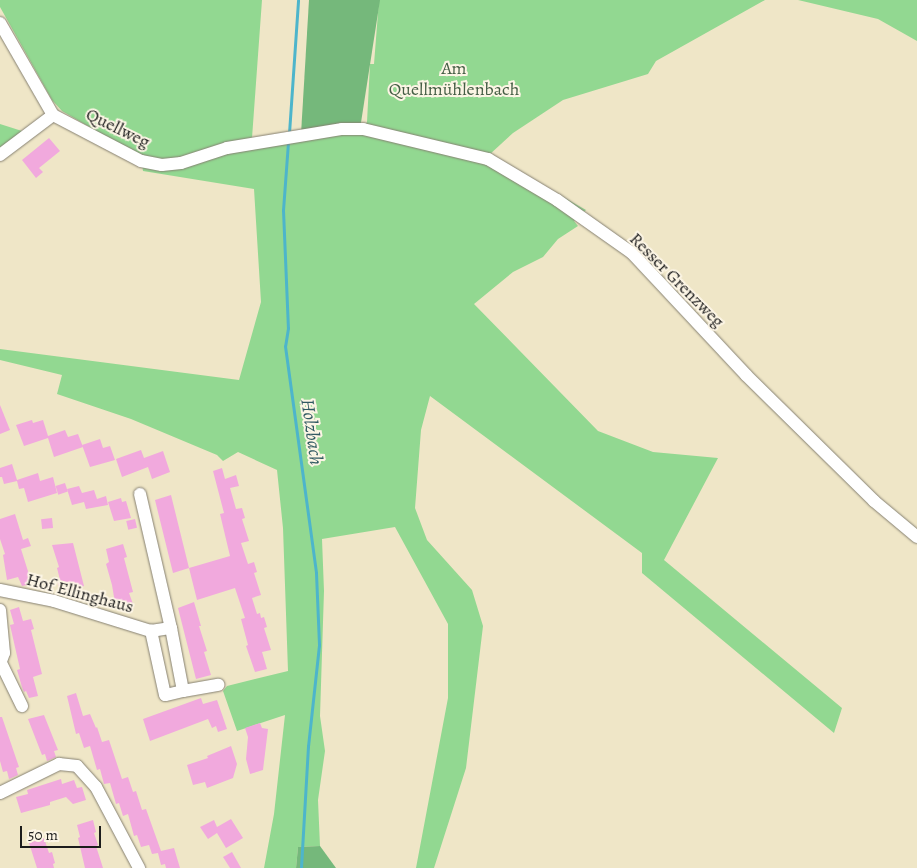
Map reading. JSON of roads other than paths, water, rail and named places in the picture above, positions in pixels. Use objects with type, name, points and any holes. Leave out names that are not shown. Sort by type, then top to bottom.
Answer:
[{"type":"street","points":[[0,23],[53,116],[0,155]]},
{"type":"street","name":"Quellweg","points":[[53,116],[141,161],[162,165],[181,163],[227,148],[342,129],[363,129]]},
{"type":"street","name":"Resser Grenzweg","points":[[363,129],[488,159],[557,200],[632,253],[753,381],[874,502],[917,537]]},
{"type":"street","points":[[140,494],[171,628],[183,691]]},
{"type":"street","name":"Hof Ellinghaus","points":[[0,590],[54,601],[151,631],[171,628]]},
{"type":"street","points":[[0,610],[4,653],[0,664],[22,706]]},
{"type":"street","name":"Hof Ellinghaus","points":[[151,631],[164,695],[218,685]]},
{"type":"street","points":[[0,793],[59,764],[78,766],[96,786],[139,868]]},
{"type":"waterway","name":"Holzbach","points":[[289,133],[298,0]]},
{"type":"waterway","name":"Holzbach","points":[[288,142],[283,210],[288,328],[285,346],[316,573],[319,645],[308,746],[301,868]]},
{"type":"park label","name":"Am Quellmühlenbach","points":[[454,79]]}]
